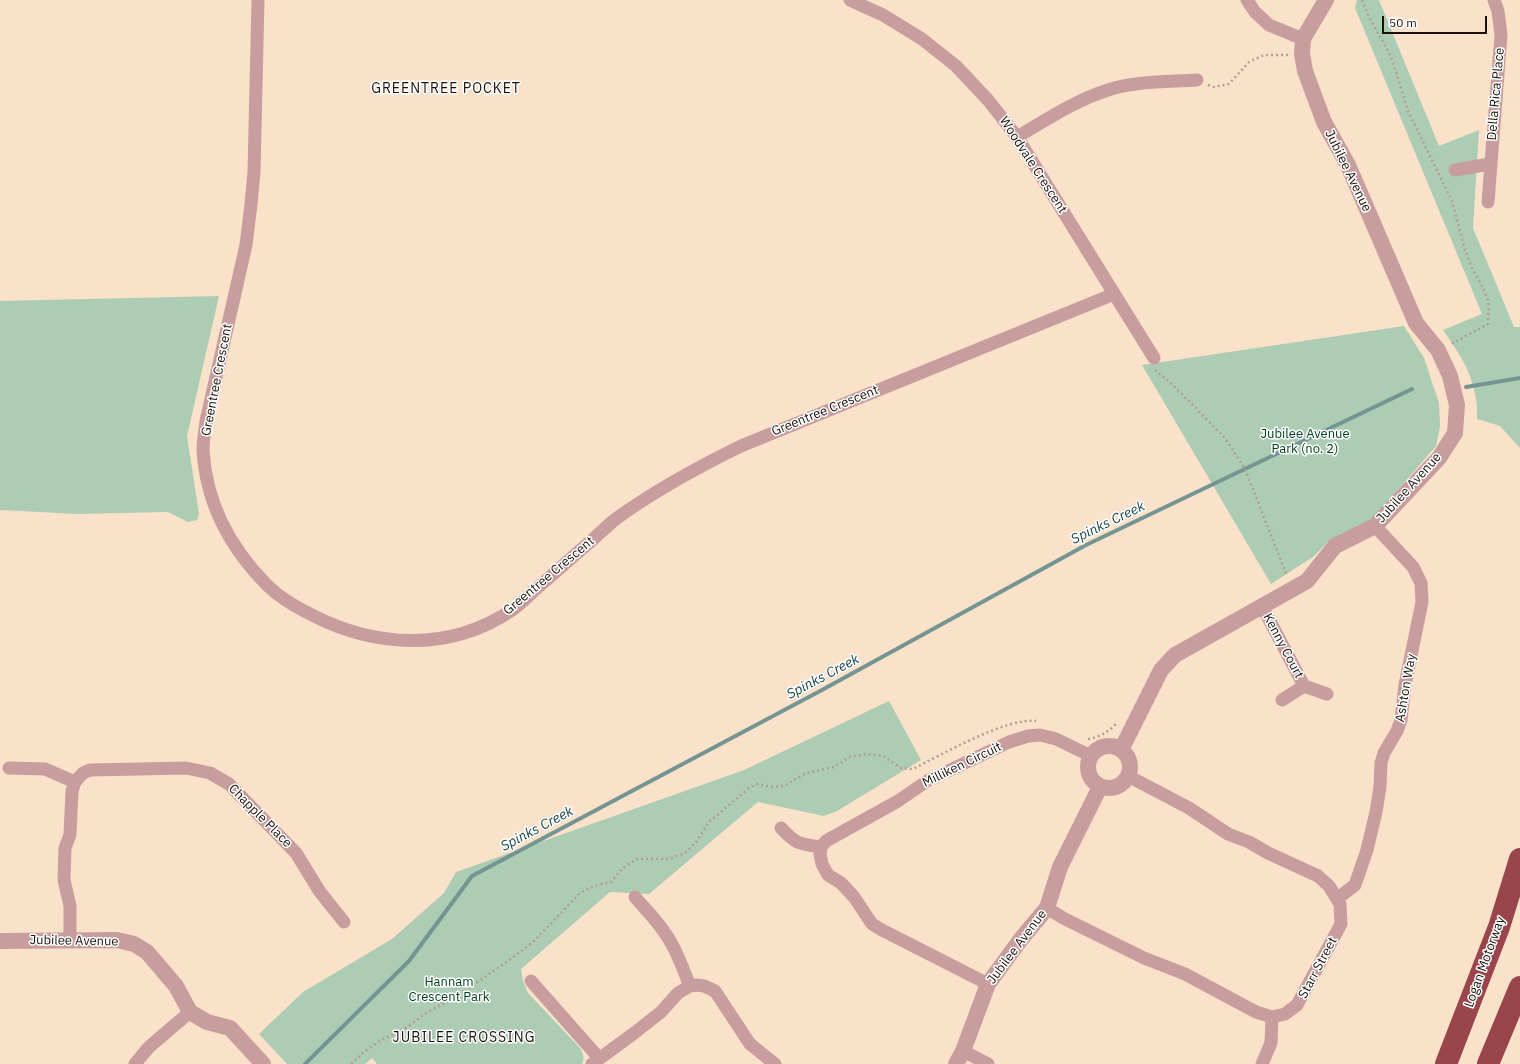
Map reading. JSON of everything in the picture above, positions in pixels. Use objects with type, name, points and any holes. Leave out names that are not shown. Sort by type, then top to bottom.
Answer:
[{"type":"highway","name":"Logan Motorway","points":[[1446,1064],[1499,927],[1520,859]]},
{"type":"highway","points":[[1488,1064],[1520,987]]},
{"type":"street","name":"Greentree Crescent","points":[[258,0],[254,172],[252,198],[246,245],[206,421],[203,450],[207,481],[216,513],[232,543],[251,569],[274,592],[302,610],[329,624],[360,635],[392,640],[421,641],[455,636],[485,625],[513,609],[616,519],[651,495],[692,470],[741,446],[1114,294]]},
{"type":"street","name":"Woodvale Crescent","points":[[850,0],[883,15],[922,39],[956,66],[988,100],[1017,137],[1152,356]]},
{"type":"street","points":[[1248,0],[1255,12],[1268,25],[1302,47],[1326,0]]},
{"type":"street","name":"Della Rica Place","points":[[1488,202],[1501,35],[1498,11],[1494,0]]},
{"type":"street","name":"Jubilee Avenue","points":[[1121,750],[1160,670],[1175,654],[1307,581],[1335,546],[1375,526],[1439,458],[1454,432],[1457,406],[1450,376],[1438,350],[1416,323],[1348,165],[1324,122],[1305,71],[1302,47]]},
{"type":"street","points":[[1017,137],[1078,102],[1108,90],[1139,83],[1197,80]]},
{"type":"street","points":[[1455,170],[1490,164]]},
{"type":"street","name":"Ashton Way","points":[[1338,898],[1355,885],[1367,850],[1376,812],[1380,787],[1381,763],[1384,752],[1398,731],[1402,720],[1406,685],[1422,602],[1421,582],[1413,567],[1375,526]]},
{"type":"street","name":"Kenny Court","points":[[1262,606],[1304,686],[1327,694]]},
{"type":"street","name":"Kenny Court","points":[[1282,700],[1304,686]]},
{"type":"street","name":"Milliken Circuit","points":[[821,847],[832,837],[898,801],[926,781],[1009,742],[1028,736],[1040,735],[1056,739],[1091,756]]},
{"type":"street","points":[[1101,747],[1115,747],[1121,750],[1129,762],[1130,769],[1125,782],[1119,786],[1106,789],[1094,783],[1089,777],[1087,770],[1088,762],[1091,756],[1101,747]]},
{"type":"street","points":[[9,768],[45,769],[75,782],[72,791],[70,835],[65,848],[64,880],[70,906],[70,940]]},
{"type":"street","name":"Chapple Place","points":[[75,782],[83,774],[90,770],[186,768],[210,773],[229,784],[296,853],[320,892],[344,922]]},
{"type":"street","name":"Starr Street","points":[[1128,776],[1189,808],[1228,834],[1250,842],[1268,854],[1318,876],[1329,886],[1338,898],[1342,911],[1341,924],[1297,1006],[1285,1014],[1272,1017]]},
{"type":"street","name":"Jubilee Avenue","points":[[960,1058],[988,984],[1021,939],[1047,908],[1060,867],[1100,787]]},
{"type":"street","points":[[781,828],[792,840],[804,845],[821,847],[820,854],[822,864],[828,875],[841,883],[854,897],[872,924],[988,984]]},
{"type":"street","points":[[636,896],[642,906],[660,925],[675,948],[690,986]]},
{"type":"street","points":[[1047,908],[1063,918],[1144,958],[1185,974],[1256,1012],[1272,1017],[1271,1043],[1262,1064]]},
{"type":"street","name":"Jubilee Avenue","points":[[0,941],[117,940],[134,944],[147,952],[176,986],[190,1012]]},
{"type":"street","points":[[531,982],[595,1061],[633,1034],[660,1012],[678,993],[690,986],[704,986],[715,991],[750,1044],[775,1064]]},
{"type":"street","points":[[135,1064],[149,1047],[190,1012],[207,1022],[230,1028],[263,1064]]},
{"type":"street","points":[[960,1058],[988,1064]]},
{"type":"path","points":[[1362,0],[1369,17],[1393,62],[1408,111],[1452,201],[1465,250],[1489,303],[1488,324],[1458,341],[1438,350]]},
{"type":"path","points":[[1197,80],[1214,87],[1229,84],[1249,62],[1264,55],[1302,47]]},
{"type":"path","points":[[1152,356],[1144,360],[1173,385],[1224,438],[1245,469],[1288,579],[1293,575]]},
{"type":"path","points":[[1083,737],[1088,739],[1108,732],[1120,718]]},
{"type":"path","points":[[351,1064],[381,1040],[406,1028],[423,1015],[460,994],[505,963],[533,942],[580,893],[594,886],[611,882],[623,868],[637,859],[668,859],[685,853],[696,842],[709,822],[749,788],[758,784],[772,787],[784,786],[806,773],[834,767],[850,757],[867,754],[883,756],[901,768],[914,769],[996,729],[1032,720],[1039,721]]},
{"type":"green space","points":[[1357,0],[1379,0],[1439,146],[1479,130],[1473,228],[1514,327],[1520,327],[1520,448],[1500,426],[1477,419],[1476,400],[1467,368],[1443,330],[1482,314],[1355,8]]},
{"type":"green space","points":[[219,296],[187,436],[199,514],[197,520],[188,522],[168,512],[78,514],[0,510],[0,301]]},
{"type":"green space","name":"Jubilee Avenue Park (no. 2)","points":[[1404,326],[1424,358],[1439,403],[1440,426],[1436,446],[1372,520],[1328,542],[1313,557],[1271,584],[1142,365]]},
{"type":"green space","name":"Hannam Crescent Park","points":[[889,701],[921,760],[837,811],[824,816],[758,802],[649,894],[610,892],[521,969],[523,981],[528,993],[580,1048],[583,1056],[582,1064],[377,1064],[372,1058],[365,1064],[287,1064],[259,1034],[303,992],[392,939],[444,893],[456,872],[744,770]]},
{"type":"waterway","name":"Spinks Creek","points":[[1466,387],[1520,378]]},
{"type":"waterway","name":"Spinks Creek","points":[[305,1064],[409,961],[472,876],[822,690],[1086,545],[1412,389]]},
{"type":"district","name":"GREENTREE POCKET","points":[[446,89]]},
{"type":"district","name":"JUBILEE CROSSING","points":[[464,1038]]}]
